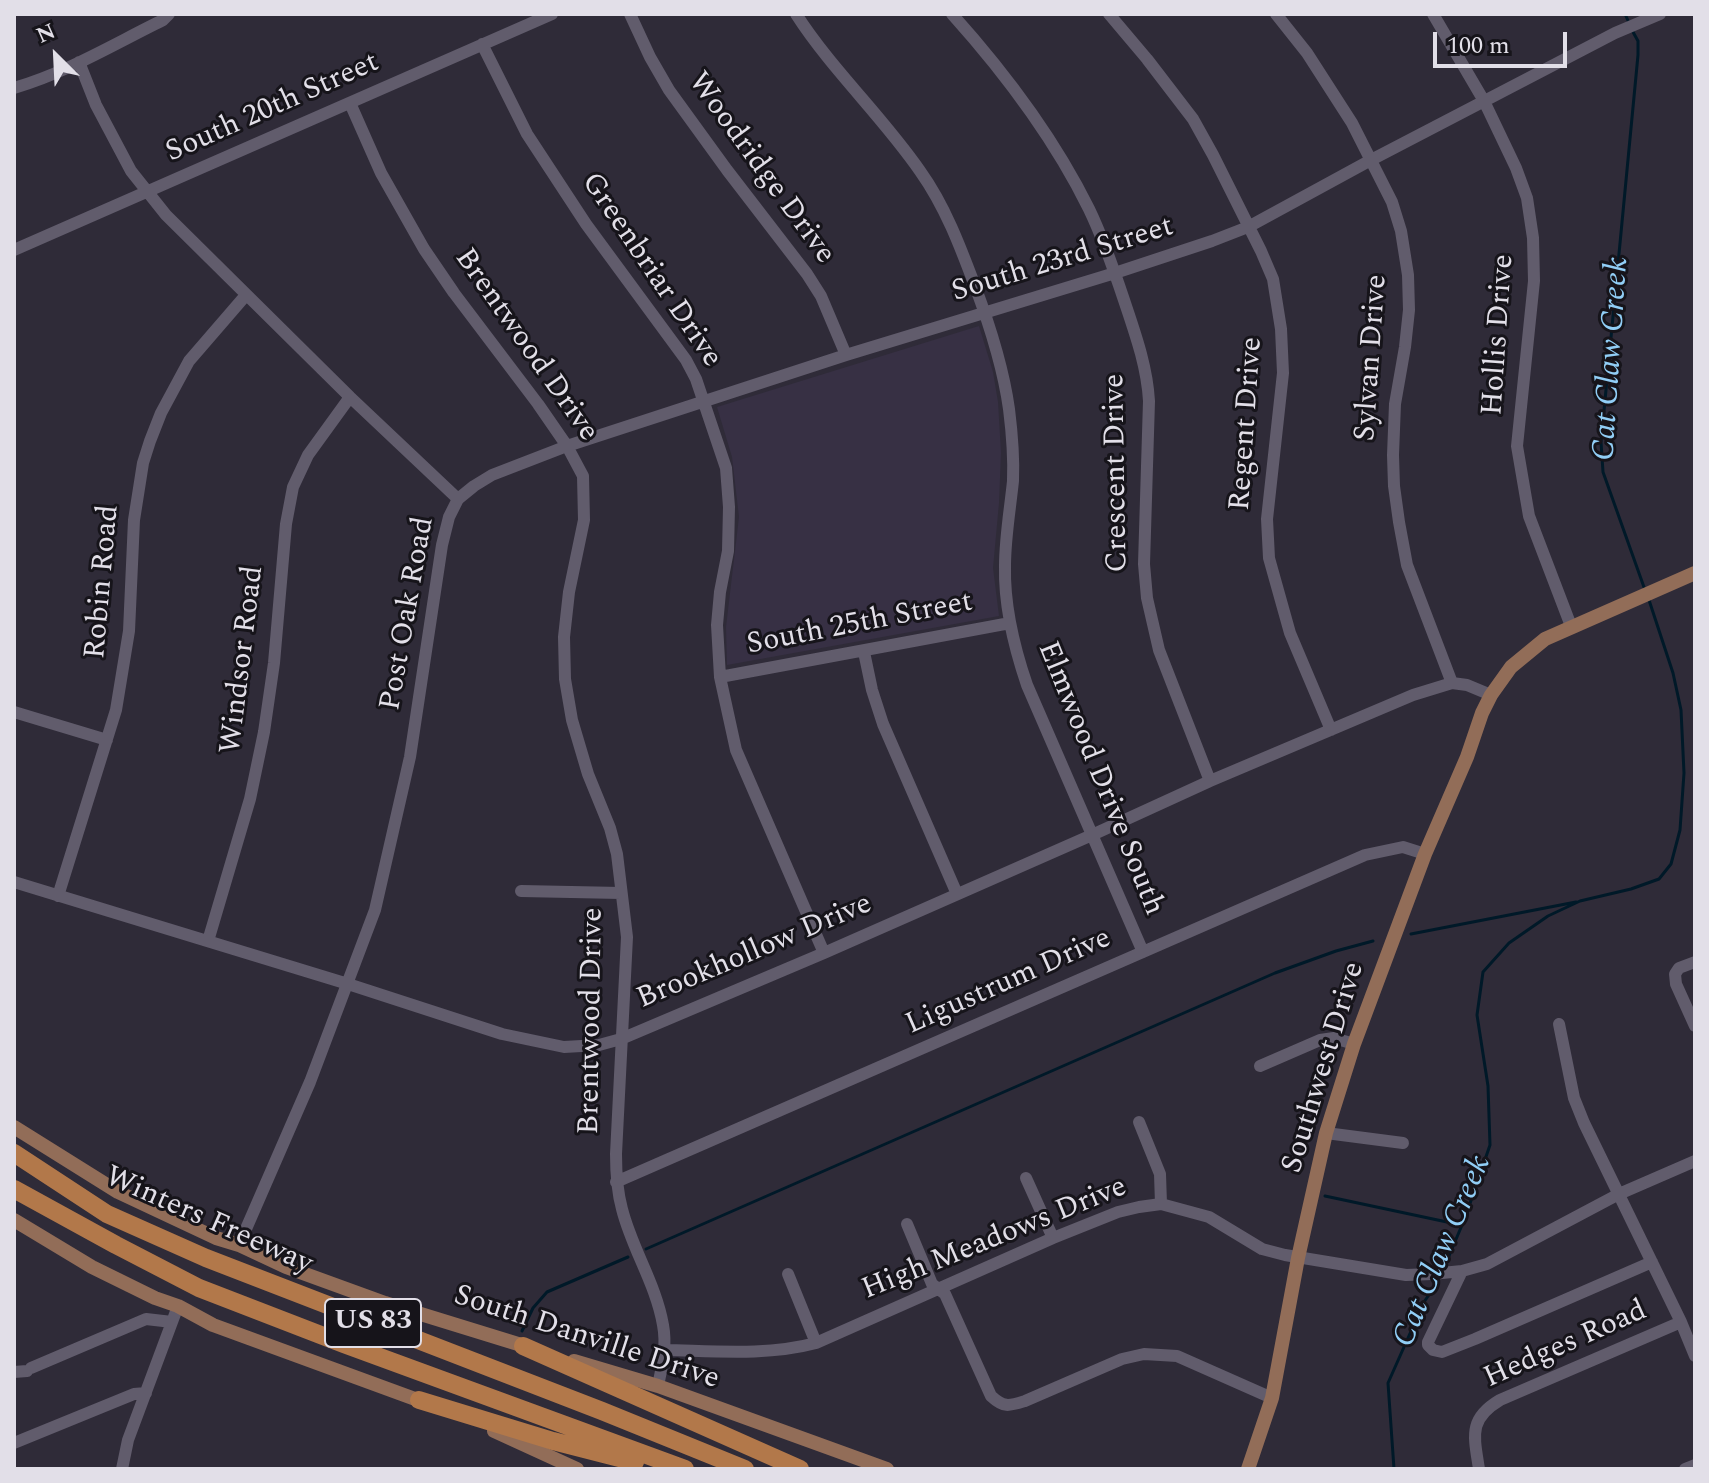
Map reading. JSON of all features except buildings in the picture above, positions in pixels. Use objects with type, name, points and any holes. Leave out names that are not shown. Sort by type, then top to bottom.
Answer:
[{"type":"highway","name":"Winters Freeway","points":[[14,1153],[107,1214],[206,1258],[745,1469]]},
{"type":"highway","name":"Winters Freeway","points":[[14,1189],[199,1288],[685,1469]]},
{"type":"highway","points":[[523,1346],[800,1469]]},
{"type":"highway","points":[[419,1400],[553,1441],[662,1469]]},
{"type":"main road","name":"Southwest Drive","points":[[1248,1469],[1272,1398],[1298,1258],[1326,1133],[1354,1044],[1482,713],[1511,667],[1545,639],[1695,573]]},
{"type":"main road","name":"South Danville Drive","points":[[14,1127],[118,1192],[286,1267],[385,1303],[658,1386],[887,1469]]},
{"type":"main road","points":[[14,1220],[92,1267],[227,1330],[419,1400],[573,1468]]},
{"type":"street","name":"South 20th Street","points":[[14,250],[552,14]]},
{"type":"street","name":"Woodridge Drive","points":[[630,14],[669,90],[821,296],[846,355]]},
{"type":"street","name":"Elmwood Drive South","points":[[796,14],[830,61],[895,137],[938,198],[963,253],[985,313],[1006,387],[1013,447],[1013,480],[1005,593],[1016,652],[1027,685],[1143,952]]},
{"type":"street","name":"Crescent Drive","points":[[952,14],[1014,89],[1051,142],[1091,212],[1115,273],[1148,384],[1144,564],[1147,598],[1159,650],[1210,781]]},
{"type":"street","name":"Regent Drive","points":[[1109,14],[1193,119],[1273,279],[1281,329],[1283,373],[1267,519],[1269,558],[1290,633],[1331,730]]},
{"type":"street","name":"Sylvan Drive","points":[[1276,14],[1307,53],[1352,123],[1392,202],[1401,231],[1408,275],[1409,310],[1395,404],[1394,486],[1407,565],[1452,683]]},
{"type":"street","name":"Hollis Drive","points":[[1433,14],[1484,101],[1527,198],[1533,238],[1534,281],[1517,446],[1529,516],[1571,626]]},
{"type":"street","name":"South 23rd Street","points":[[458,499],[492,475],[567,446],[846,355],[1115,273],[1248,227],[1615,33],[1660,14]]},
{"type":"street","points":[[14,88],[79,62],[169,16]]},
{"type":"street","name":"Greenbriar Drive","points":[[482,44],[527,134],[586,224],[686,360],[704,402],[726,468],[729,507],[728,551],[717,625],[720,677],[736,750],[824,953]]},
{"type":"street","name":"Post Oak Road","points":[[79,62],[101,116],[131,171],[166,215],[458,499],[449,517],[442,545],[410,757],[375,910],[310,1082],[239,1245]]},
{"type":"street","name":"Brentwood Drive","points":[[350,103],[381,173],[424,249],[538,404],[583,476],[584,520],[569,592],[564,637],[565,679],[572,720],[588,774],[617,854],[627,937],[616,1182],[622,1210],[663,1326],[665,1350],[658,1386]]},
{"type":"street","name":"Robin Road","points":[[58,896],[116,710],[124,672],[132,589],[134,520],[143,463],[161,413],[189,361],[246,295]]},
{"type":"street","name":"Windsor Road","points":[[208,941],[250,799],[264,732],[274,663],[286,524],[293,487],[308,455],[350,397]]},
{"type":"street","name":"South 25th Street","points":[[720,677],[1010,623]]},
{"type":"street","points":[[864,652],[883,724],[957,894]]},
{"type":"street","points":[[1452,683],[1467,685],[1491,695]]},
{"type":"street","name":"Brookhollow Drive","points":[[14,882],[502,1034],[564,1047],[599,1045],[621,1039],[824,953],[1210,781],[1413,695],[1452,683]]},
{"type":"street","points":[[14,712],[107,740]]},
{"type":"street","name":"Ligustrum Drive","points":[[616,1182],[1365,855],[1403,847],[1425,854]]},
{"type":"street","points":[[521,891],[621,893]]},
{"type":"street","points":[[1695,962],[1679,968],[1675,974],[1676,984],[1695,1026]]},
{"type":"street","name":"Hedges Road","points":[[1559,1024],[1574,1098],[1695,1356]]},
{"type":"street","points":[[1260,1066],[1320,1040],[1334,1038],[1354,1044]]},
{"type":"street","points":[[1139,1122],[1160,1174],[1161,1204]]},
{"type":"street","points":[[1326,1133],[1403,1143]]},
{"type":"street","name":"High Meadows Drive","points":[[665,1350],[767,1351],[816,1343],[1053,1238],[1118,1212],[1161,1204],[1209,1217],[1262,1249],[1298,1258],[1406,1275],[1457,1272],[1487,1264],[1619,1194],[1695,1161]]},
{"type":"street","points":[[1026,1178],[1053,1238]]},
{"type":"street","points":[[907,1224],[932,1284],[945,1294],[991,1396],[999,1404],[1011,1406],[1122,1359],[1144,1354],[1177,1356],[1272,1398]]},
{"type":"street","points":[[1457,1272],[1428,1342],[1433,1350],[1442,1352],[1475,1339],[1652,1262]]},
{"type":"street","points":[[788,1274],[816,1343]]},
{"type":"street","points":[[122,1469],[128,1440],[178,1306]]},
{"type":"street","points":[[24,1370],[146,1319],[172,1322]]},
{"type":"street","name":"Hedges Road","points":[[1479,1469],[1474,1432],[1478,1419],[1488,1407],[1681,1322]]},
{"type":"street","points":[[14,1443],[134,1394],[146,1393]]},
{"type":"street","points":[[1685,1469],[1695,1465]]},
{"type":"shaded area","points":[[979,326],[993,372],[998,402],[1001,453],[993,568],[999,616],[727,665],[726,627],[739,517],[732,457],[717,407]]},
{"type":"waterway","name":"Cat Claw Creek","points":[[1625,14],[1630,25]]},
{"type":"waterway","name":"Cat Claw Creek","points":[[1633,32],[1638,41],[1638,55],[1601,442],[1603,472],[1645,590]]},
{"type":"waterway","name":"Cat Claw Creek","points":[[1443,1270],[1490,1145],[1488,1086],[1477,1015],[1483,972],[1509,943],[1548,916],[1580,901],[1659,879],[1671,864],[1680,830],[1684,773],[1681,710],[1673,673],[1648,597]]},
{"type":"waterway","points":[[1411,934],[1576,902]]},
{"type":"waterway","points":[[646,1249],[1275,973],[1373,941]]},
{"type":"waterway","points":[[1325,1196],[1461,1225]]},
{"type":"waterway","points":[[522,1331],[533,1308],[547,1292],[628,1257]]},
{"type":"waterway","name":"Cat Claw Creek","points":[[1394,1469],[1388,1383],[1424,1302],[1439,1277]]}]
